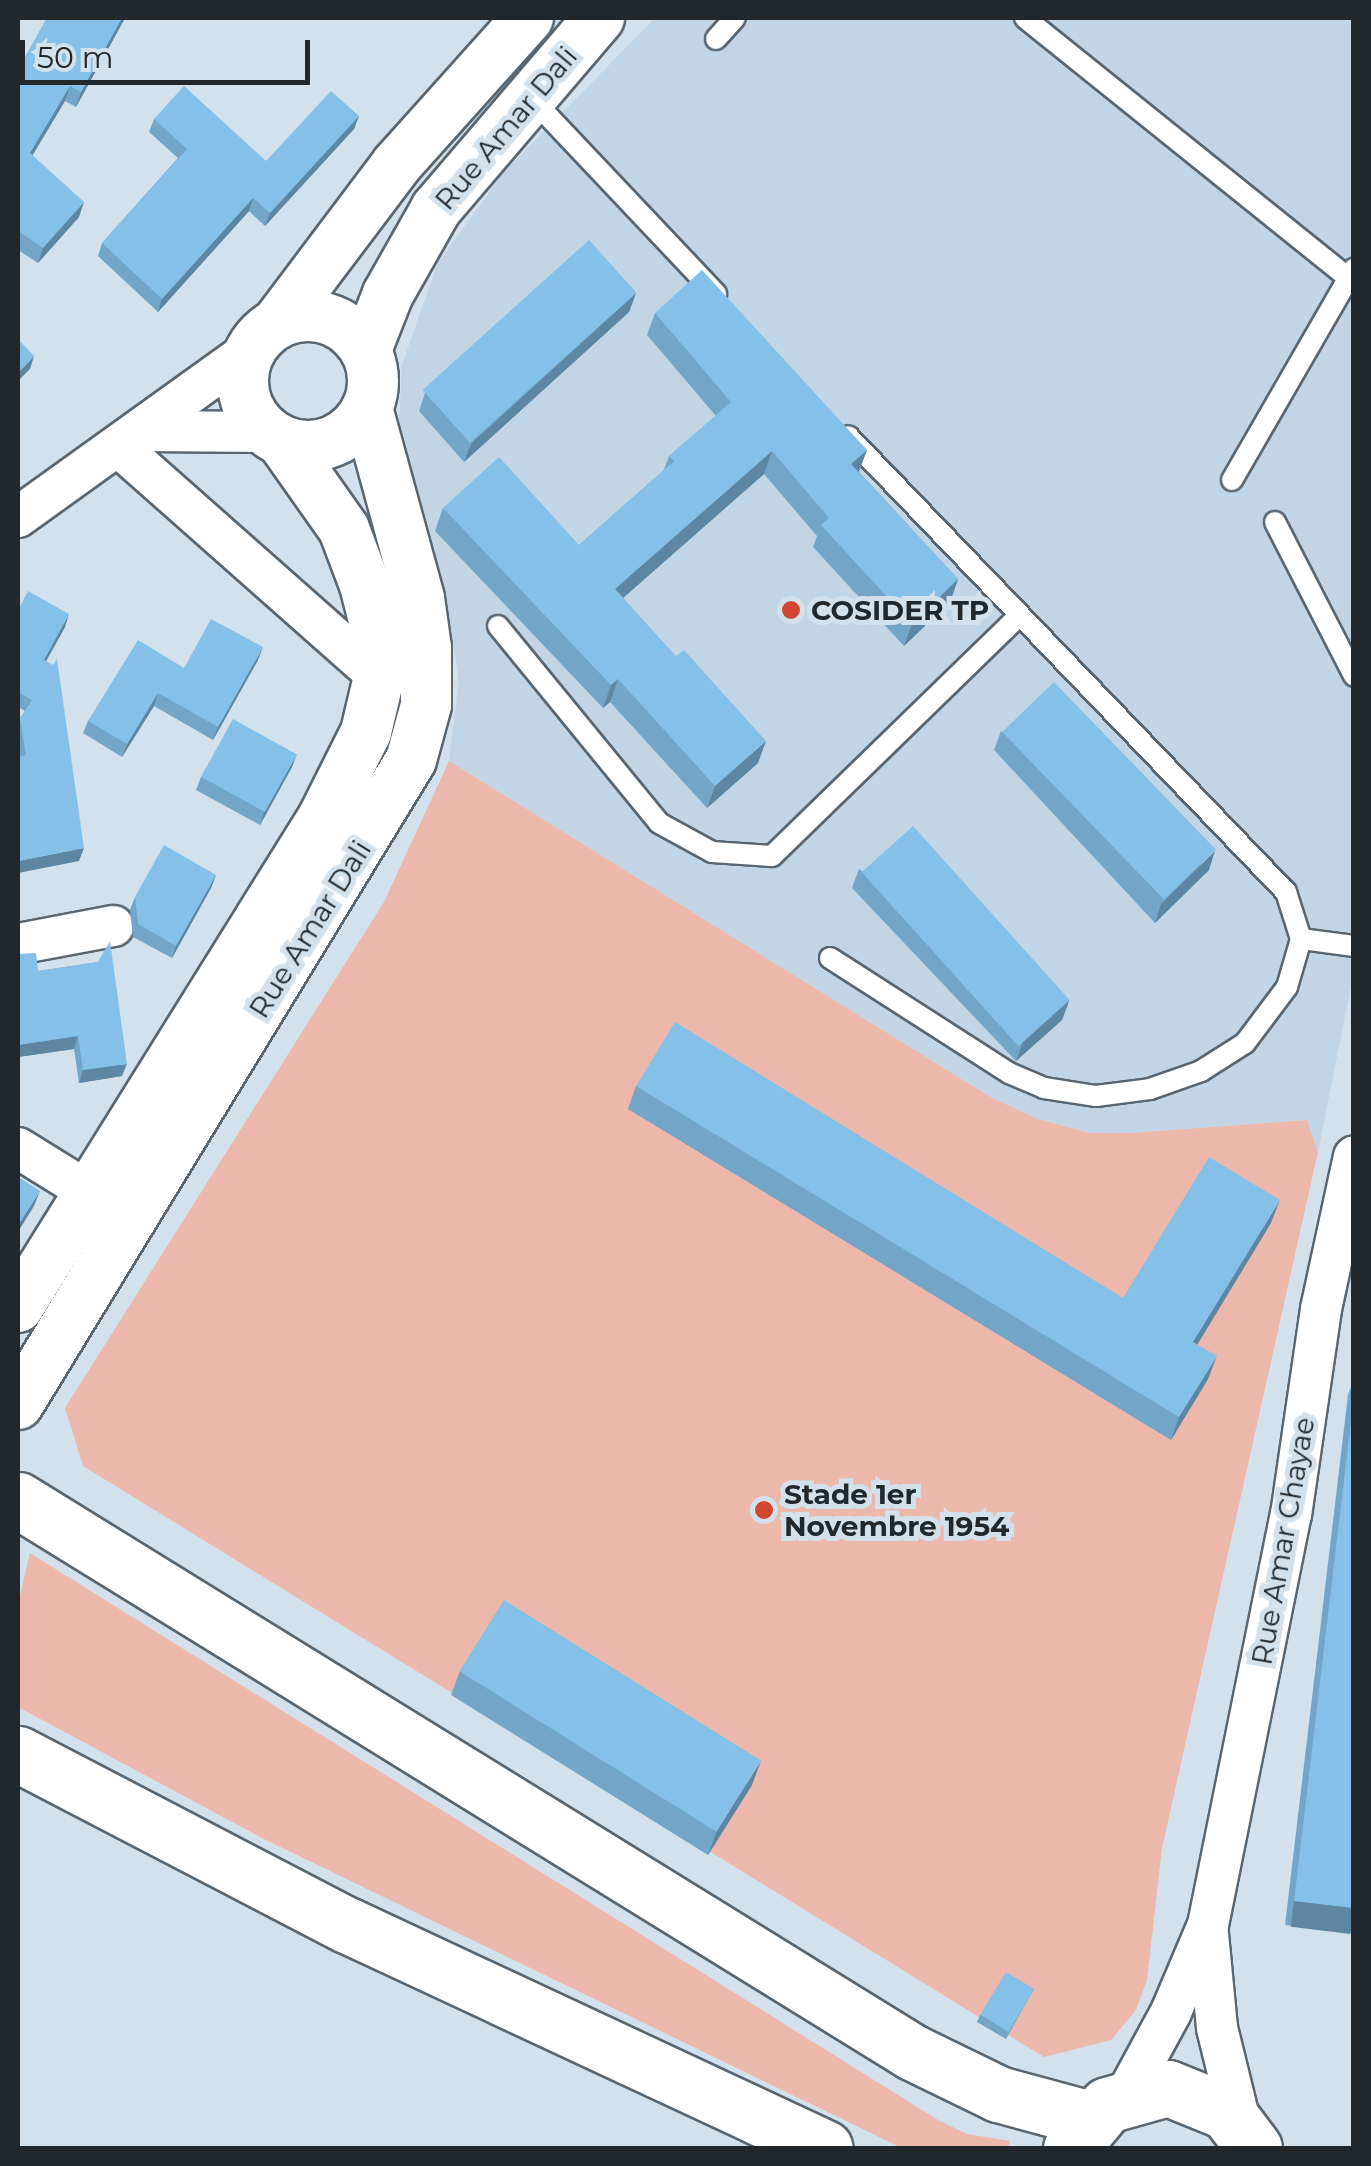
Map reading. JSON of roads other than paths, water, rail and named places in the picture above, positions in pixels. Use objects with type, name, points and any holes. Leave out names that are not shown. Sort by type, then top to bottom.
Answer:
[{"type":"main road","points":[[18,1500],[912,2052],[998,2094],[1096,2121],[1189,2092],[1248,2138]]},
{"type":"main road","points":[[18,1754],[346,1925],[825,2148]]},
{"type":"street","name":"Rue Amar Dali","points":[[264,336],[397,164],[528,18]]},
{"type":"street","name":"Rue Amar Dali","points":[[366,350],[388,294],[436,210],[529,95],[599,18]]},
{"type":"street","points":[[18,517],[131,439],[264,336],[298,316],[327,318],[366,350],[373,389],[367,408],[340,438],[312,446],[273,437],[131,439]]},
{"type":"street","points":[[264,336],[242,393],[273,437]]},
{"type":"street","name":"Rue Amar Dali","points":[[18,1404],[411,760],[426,705],[426,648],[419,598],[367,408]]},
{"type":"street","name":"Rue Amar Dali","points":[[18,1307],[342,784],[366,732],[379,677],[378,636],[344,529],[273,437]]},
{"type":"street","points":[[131,439],[379,677]]},
{"type":"street","points":[[18,944],[113,926]]},
{"type":"street","points":[[18,1148],[90,1192]]},
{"type":"street","name":"Rue Amar Chayae","points":[[1096,2121],[1171,2012],[1208,1925],[1291,1515],[1321,1308],[1354,1157]]},
{"type":"street","name":"Rue Amar Chayae","points":[[1208,1925],[1218,2028],[1248,2138]]},
{"type":"lane","points":[[716,39],[735,18]]},
{"type":"lane","points":[[1024,18],[1351,273],[1232,480]]},
{"type":"lane","points":[[529,95],[735,314]]},
{"type":"lane","points":[[829,415],[1018,618],[1286,892],[1301,939],[1287,987],[1245,1043],[1201,1071],[1150,1088],[1096,1096],[1044,1088],[1009,1073],[830,958]]},
{"type":"lane","points":[[1276,522],[1354,676]]},
{"type":"lane","points":[[498,626],[659,823],[712,852],[772,856],[1018,618]]},
{"type":"lane","points":[[1301,939],[1354,946]]},
{"type":"place","name":"COSIDER TP","points":[[791,610]]},
{"type":"place","name":"Stade 1er Novembre 1954","points":[[764,1510]]}]
